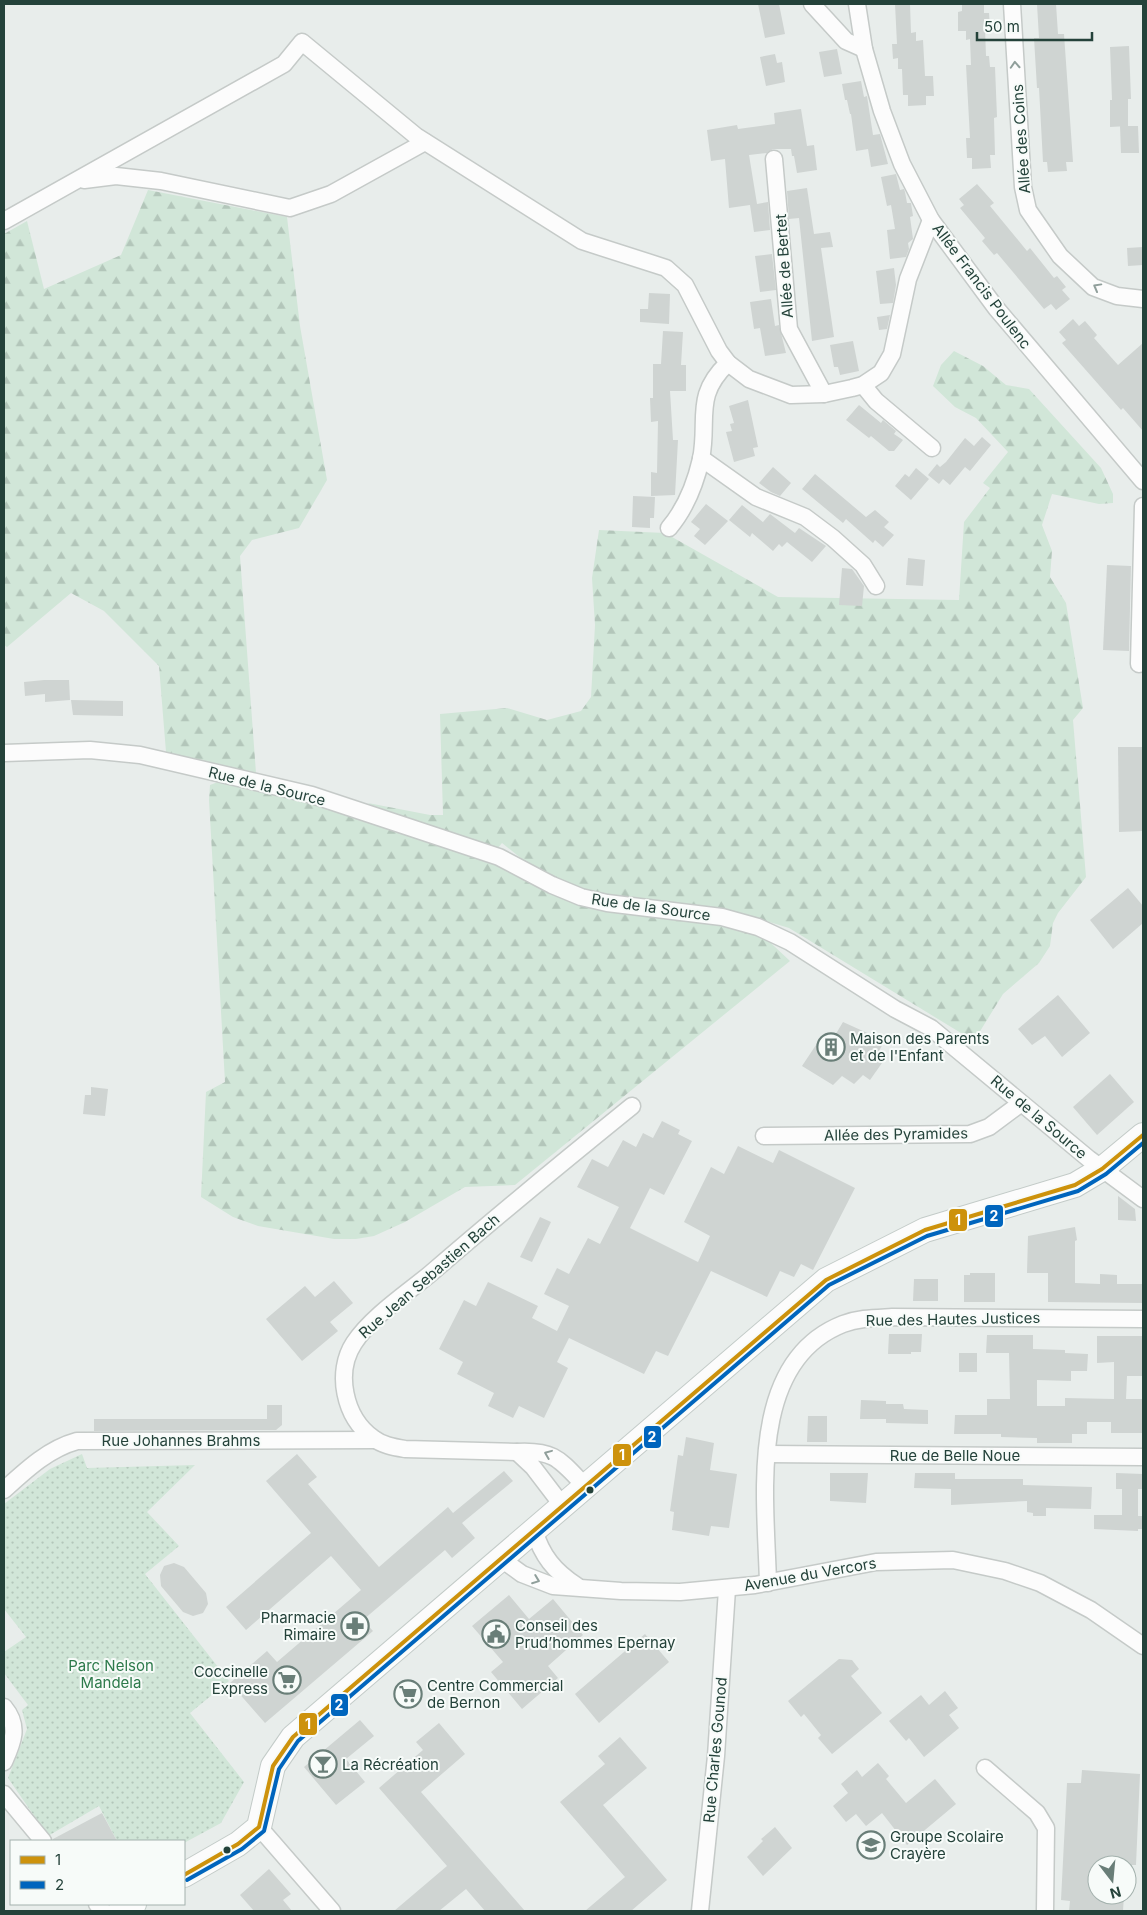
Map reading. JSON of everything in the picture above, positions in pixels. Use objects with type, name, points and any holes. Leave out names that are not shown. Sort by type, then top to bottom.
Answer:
[{"type":"street","points":[[812,4],[846,41],[864,50]]},
{"type":"street","name":"Allée Francis Poulenc","points":[[857,4],[864,50],[872,83],[902,164],[931,220],[996,308],[1143,481]]},
{"type":"street","name":"Allée des Coins","points":[[1012,4],[1023,186],[1028,210],[1060,256],[1093,287],[1117,296],[1143,298]]},
{"type":"street","points":[[4,221],[284,64],[302,42],[425,142],[582,242],[634,256],[666,268],[685,285],[709,333],[728,363],[750,379],[791,395],[824,394],[863,384],[881,373],[889,363],[895,345],[908,279],[931,220]]},
{"type":"street","points":[[79,180],[116,176],[161,180],[290,208],[331,194],[425,142]]},
{"type":"street","name":"Allée de Bertet","points":[[774,159],[789,329],[824,394]]},
{"type":"street","points":[[669,528],[686,503],[701,458],[704,405],[707,392],[718,372],[728,363]]},
{"type":"street","points":[[863,384],[876,401],[932,448]]},
{"type":"street","points":[[701,458],[756,497],[805,517],[863,565],[876,586]]},
{"type":"street","points":[[1139,664],[1143,506]]},
{"type":"street","name":"Rue de la Source","points":[[4,753],[90,750],[140,754],[312,795],[500,857],[552,885],[581,897],[608,903],[722,917],[758,926],[790,942],[895,1009],[931,1028],[1020,1104],[1143,1199]]},
{"type":"street","name":"Allée des Pyramides","points":[[764,1136],[970,1134],[989,1127],[1020,1104]]},
{"type":"street","name":"Rue Jean Sebastien Bach","points":[[585,1486],[557,1458],[540,1451],[405,1450],[388,1446],[375,1440],[357,1421],[345,1393],[343,1377],[345,1363],[354,1342],[378,1318],[513,1202],[632,1106]]},
{"type":"street","points":[[185,1874],[238,1844],[259,1826],[273,1766],[293,1737],[616,1458],[826,1280],[925,1230],[1075,1185],[1102,1169],[1143,1135]]},
{"type":"street","name":"Rue des Hautes Justices","points":[[768,1583],[767,1454],[777,1397],[790,1366],[797,1356],[821,1335],[844,1324],[869,1318],[1143,1319]]},
{"type":"street","name":"Rue Johannes Brahms","points":[[4,1490],[48,1454],[77,1441],[375,1440]]},
{"type":"street","points":[[517,1452],[533,1466],[562,1505]]},
{"type":"street","name":"Rue de Belle Noue","points":[[767,1454],[1143,1457]]},
{"type":"street","name":"Avenue du Vercors","points":[[534,1530],[549,1563],[560,1575],[577,1586]]},
{"type":"street","name":"Avenue du Vercors","points":[[500,1558],[535,1580],[553,1586],[577,1586],[621,1591],[727,1589],[768,1583],[854,1564],[894,1560],[953,1560],[1005,1571],[1040,1583],[1090,1610],[1143,1646]]},
{"type":"street","name":"Rue Charles Gounod","points":[[700,1911],[716,1756],[727,1589]]},
{"type":"street","points":[[4,1707],[12,1719],[15,1733],[4,1762]]},
{"type":"street","points":[[985,1768],[1037,1813],[1046,1828],[1045,1911]]},
{"type":"street","points":[[4,1794],[41,1840]]},
{"type":"street","points":[[259,1826],[332,1911]]},
{"type":"street","points":[[120,1911],[132,1905]]},
{"type":"green space","points":[[148,190],[287,217],[300,326],[327,480],[299,528],[252,540],[240,556],[256,773],[166,752],[159,666],[104,611],[71,593],[7,647],[4,645],[4,234],[27,221],[44,289],[121,255]]},
{"type":"green space","points":[[954,351],[983,366],[1006,385],[1029,389],[1101,468],[1113,494],[1113,503],[1099,504],[1052,494],[1042,525],[1052,551],[1050,577],[1066,603],[1083,708],[1073,720],[1086,877],[1058,913],[1053,923],[1050,946],[1039,963],[1003,994],[974,1041],[789,928],[747,915],[710,908],[665,905],[584,891],[538,872],[502,843],[498,848],[377,809],[368,803],[430,815],[443,815],[440,714],[507,708],[547,720],[581,711],[591,697],[595,625],[592,578],[599,530],[665,533],[778,597],[959,600],[964,522],[990,488],[983,483],[1008,452],[976,418],[955,407],[933,386],[941,365]]},
{"type":"green space","points":[[218,782],[311,799],[428,838],[515,872],[690,920],[760,933],[790,961],[515,1185],[465,1187],[405,1222],[374,1236],[356,1239],[334,1239],[258,1226],[233,1217],[201,1197],[206,1092],[225,1082],[209,800],[210,785]]},
{"type":"green space","name":"Parc Nelson Mandela","points":[[82,1454],[87,1468],[195,1465],[147,1512],[179,1546],[145,1574],[229,1681],[190,1713],[244,1782],[221,1823],[185,1842],[185,1840],[116,1840],[99,1806],[48,1836],[8,1778],[27,1729],[22,1710],[28,1705],[4,1673],[4,1652],[26,1637],[4,1609],[4,1504],[50,1469]]},
{"type":"building","points":[[758,4],[779,4],[785,34],[765,38]]},
{"type":"building","points":[[895,4],[910,4],[911,33],[916,32],[916,41],[923,40],[925,76],[933,76],[934,96],[926,96],[926,105],[908,106],[908,95],[903,95],[902,69],[898,69],[898,58],[893,59],[892,44],[897,44]]},
{"type":"building","points":[[962,4],[984,4],[984,13],[989,13],[990,28],[985,28],[986,56],[989,56],[990,67],[995,67],[997,117],[994,118],[995,155],[990,155],[991,168],[972,169],[972,158],[967,158],[966,138],[970,138],[966,65],[971,65],[970,39],[966,40],[966,31],[958,31],[958,12],[962,11]]},
{"type":"building","points":[[1037,4],[1056,4],[1058,34],[1064,34],[1073,162],[1066,162],[1067,171],[1048,172],[1047,162],[1043,162],[1034,38],[1039,38]]},
{"type":"building","points":[[1129,46],[1131,99],[1128,99],[1128,126],[1110,127],[1110,100],[1112,100],[1110,47]]},
{"type":"building","points":[[837,49],[842,74],[824,77],[819,52]]},
{"type":"building","points":[[775,54],[777,63],[782,62],[785,82],[766,86],[760,57]]},
{"type":"building","points":[[861,81],[864,97],[867,96],[873,135],[880,134],[888,164],[871,167],[868,149],[856,151],[851,114],[847,100],[845,100],[842,84]]},
{"type":"building","points":[[801,109],[807,146],[814,145],[817,170],[797,173],[791,149],[773,149],[767,153],[749,155],[757,204],[768,202],[770,230],[754,232],[750,205],[729,208],[725,159],[711,161],[707,130],[737,125],[738,129],[775,124],[774,113]]},
{"type":"building","points":[[1120,126],[1138,126],[1139,153],[1121,153]]},
{"type":"building","points":[[896,174],[900,190],[904,189],[907,203],[911,203],[913,216],[910,217],[913,239],[908,243],[909,249],[906,257],[890,259],[887,230],[895,229],[891,205],[887,206],[881,177]]},
{"type":"building","points":[[977,184],[994,203],[990,206],[1027,251],[1030,248],[1054,278],[1057,276],[1066,287],[1062,290],[1070,299],[1056,310],[1051,304],[1044,309],[997,253],[994,255],[982,241],[985,238],[960,208],[964,205],[959,199]]},
{"type":"building","points":[[807,188],[814,234],[830,232],[833,247],[821,248],[834,337],[812,341],[799,218],[789,219],[787,191]]},
{"type":"building","points":[[1143,247],[1143,265],[1128,266],[1127,248]]},
{"type":"building","points":[[772,254],[776,290],[760,292],[755,256]]},
{"type":"building","points":[[894,268],[896,285],[893,303],[880,304],[876,271]]},
{"type":"building","points":[[649,293],[670,294],[669,324],[640,322],[640,309],[648,309]]},
{"type":"building","points":[[771,299],[775,326],[779,325],[786,353],[765,356],[760,328],[754,329],[750,302]]},
{"type":"building","points":[[890,315],[887,329],[879,330],[877,317]]},
{"type":"building","points":[[1073,319],[1079,326],[1085,321],[1097,335],[1094,338],[1118,365],[1143,343],[1143,431],[1123,408],[1121,410],[1062,343],[1066,340],[1059,332]]},
{"type":"building","points":[[663,331],[683,332],[681,365],[686,365],[686,391],[670,391],[673,440],[678,440],[675,495],[651,496],[651,472],[657,473],[658,421],[651,422],[650,398],[653,398],[653,364],[661,364]]},
{"type":"building","points":[[853,341],[859,371],[840,375],[838,367],[834,367],[830,345]]},
{"type":"building","points":[[748,400],[758,447],[753,448],[755,456],[734,462],[726,432],[732,431],[730,424],[734,423],[729,406]]},
{"type":"building","points":[[859,405],[881,423],[883,420],[896,431],[894,434],[903,440],[894,451],[889,451],[871,436],[869,438],[846,420]]},
{"type":"building","points":[[982,437],[991,445],[970,471],[965,467],[950,485],[943,479],[939,484],[928,475],[937,464],[940,467],[946,462],[965,438],[974,446]]},
{"type":"building","points":[[773,467],[791,483],[780,496],[759,483]]},
{"type":"building","points":[[916,468],[929,479],[911,500],[895,486],[905,474],[909,477]]},
{"type":"building","points":[[815,474],[866,517],[875,510],[889,522],[884,527],[894,535],[883,547],[875,540],[873,543],[846,519],[843,523],[802,489]]},
{"type":"building","points":[[633,496],[655,497],[654,518],[650,518],[650,528],[632,527]]},
{"type":"building","points":[[706,504],[728,521],[705,545],[694,536],[700,529],[691,522]]},
{"type":"building","points":[[742,505],[769,527],[763,522],[770,514],[795,533],[799,528],[826,546],[812,562],[787,542],[782,547],[779,544],[773,551],[752,533],[750,537],[729,520]]},
{"type":"building","points":[[908,558],[925,560],[923,586],[906,585]]},
{"type":"building","points":[[1107,565],[1131,566],[1129,651],[1103,650]]},
{"type":"building","points":[[842,568],[852,569],[864,586],[862,606],[839,605]]},
{"type":"building","points":[[69,680],[70,700],[45,702],[45,694],[25,696],[24,682]]},
{"type":"building","points":[[71,700],[123,701],[123,716],[73,715]]},
{"type":"building","points":[[1118,747],[1143,747],[1143,831],[1119,832]]},
{"type":"building","points":[[1128,888],[1143,906],[1143,923],[1113,949],[1090,920]]},
{"type":"building","points":[[1058,995],[1090,1033],[1062,1057],[1045,1036],[1032,1045],[1018,1029]]},
{"type":"building","name":"Maison des Parents et de l'Enfant","points":[[843,1022],[874,1036],[876,1043],[885,1040],[879,1051],[882,1063],[870,1080],[863,1075],[854,1084],[842,1076],[833,1085],[802,1066],[822,1036],[831,1042]]},
{"type":"building","points":[[1110,1074],[1134,1102],[1097,1135],[1073,1107]]},
{"type":"building","points":[[91,1087],[108,1089],[105,1116],[83,1114],[85,1095],[91,1095]]},
{"type":"building","points":[[662,1121],[680,1130],[678,1134],[692,1141],[664,1195],[650,1188],[630,1228],[698,1262],[710,1236],[684,1222],[711,1167],[724,1174],[738,1146],[773,1163],[779,1150],[855,1188],[813,1270],[801,1264],[794,1277],[780,1271],[767,1297],[711,1271],[668,1356],[656,1351],[644,1374],[569,1338],[557,1362],[568,1368],[544,1418],[519,1406],[513,1418],[488,1406],[494,1393],[457,1374],[463,1362],[439,1349],[464,1300],[476,1306],[488,1282],[538,1306],[532,1318],[557,1331],[569,1306],[544,1294],[557,1268],[569,1274],[588,1238],[600,1244],[619,1207],[577,1187],[592,1159],[608,1167],[623,1140],[636,1147],[643,1133],[653,1138]]},
{"type":"building","points":[[1118,1196],[1135,1209],[1136,1221],[1118,1220]]},
{"type":"building","points":[[540,1217],[551,1222],[532,1262],[520,1257]]},
{"type":"building","points":[[1075,1227],[1077,1240],[1075,1241],[1075,1283],[1100,1284],[1100,1274],[1117,1275],[1117,1284],[1143,1284],[1143,1303],[1048,1302],[1048,1273],[1027,1273],[1028,1236]]},
{"type":"building","points":[[970,1273],[995,1273],[995,1302],[964,1302],[964,1275],[970,1275]]},
{"type":"building","points":[[914,1279],[938,1279],[938,1301],[913,1301]]},
{"type":"building","points":[[334,1281],[353,1303],[330,1322],[338,1331],[302,1361],[266,1319],[305,1286],[315,1297]]},
{"type":"building","points":[[889,1334],[922,1334],[921,1352],[888,1354]]},
{"type":"building","points":[[987,1335],[1033,1335],[1033,1349],[1065,1350],[1065,1353],[1088,1354],[1087,1371],[1071,1371],[1071,1381],[1037,1380],[1037,1406],[1065,1406],[1065,1398],[1114,1399],[1114,1362],[1097,1363],[1097,1336],[1143,1336],[1143,1376],[1127,1376],[1126,1399],[1143,1399],[1143,1433],[1111,1433],[1111,1422],[1087,1422],[1087,1434],[1072,1434],[1072,1443],[1037,1443],[1037,1438],[1001,1437],[1001,1434],[954,1434],[955,1415],[987,1415],[987,1399],[1010,1399],[1009,1353],[986,1353]]},
{"type":"building","points":[[959,1353],[977,1353],[977,1372],[959,1372]]},
{"type":"building","points":[[861,1400],[886,1401],[886,1404],[903,1404],[904,1409],[928,1410],[928,1424],[886,1423],[886,1419],[860,1419]]},
{"type":"building","points":[[267,1405],[282,1405],[282,1425],[276,1430],[94,1431],[94,1419],[267,1419]]},
{"type":"building","points":[[808,1416],[827,1416],[827,1442],[807,1442]]},
{"type":"building","points":[[686,1437],[714,1443],[710,1470],[737,1474],[729,1528],[711,1526],[709,1536],[672,1530],[674,1512],[670,1511],[678,1455],[683,1456]]},
{"type":"building","points":[[297,1454],[317,1477],[308,1484],[379,1567],[448,1507],[453,1513],[504,1471],[513,1481],[462,1523],[475,1538],[452,1558],[445,1550],[363,1620],[373,1631],[265,1723],[230,1683],[267,1651],[277,1662],[361,1590],[331,1556],[246,1630],[226,1607],[311,1533],[266,1481]]},
{"type":"building","points":[[830,1473],[868,1473],[866,1503],[830,1501]]},
{"type":"building","points":[[915,1473],[955,1473],[955,1479],[1023,1479],[1023,1485],[1092,1487],[1091,1509],[1046,1508],[1046,1516],[1033,1516],[1033,1513],[1027,1512],[1027,1501],[951,1505],[951,1489],[914,1488]]},
{"type":"building","points":[[1116,1473],[1143,1474],[1143,1489],[1138,1489],[1138,1516],[1143,1516],[1143,1529],[1138,1529],[1138,1531],[1094,1529],[1094,1515],[1122,1515],[1122,1489],[1116,1489]]},
{"type":"building","points":[[174,1563],[184,1567],[206,1593],[208,1604],[203,1613],[193,1616],[183,1612],[161,1586],[160,1575],[164,1566]]},
{"type":"building","points":[[509,1595],[529,1619],[553,1599],[583,1635],[548,1666],[558,1678],[522,1709],[491,1672],[503,1662],[472,1626]]},
{"type":"building","points":[[645,1634],[669,1662],[599,1723],[575,1694]]},
{"type":"building","points":[[839,1659],[852,1660],[859,1669],[851,1676],[882,1713],[832,1754],[818,1738],[821,1735],[804,1714],[801,1717],[788,1701]]},
{"type":"building","points":[[945,1691],[958,1708],[949,1715],[959,1728],[924,1757],[909,1738],[906,1741],[889,1721],[921,1695],[929,1705]]},
{"type":"building","points":[[360,1720],[374,1736],[346,1759],[365,1782],[336,1805],[304,1767]]},
{"type":"building","points":[[439,1723],[465,1754],[421,1792],[525,1911],[485,1911],[466,1889],[439,1911],[394,1911],[447,1866],[379,1788],[423,1750],[416,1742]]},
{"type":"building","points":[[620,1737],[647,1768],[603,1805],[667,1880],[631,1911],[585,1911],[625,1877],[560,1802],[605,1764],[598,1756]]},
{"type":"building","points":[[878,1763],[889,1776],[886,1779],[906,1803],[935,1779],[956,1804],[907,1845],[882,1813],[866,1826],[856,1814],[846,1822],[833,1806],[848,1793],[841,1784],[857,1770],[862,1777]]},
{"type":"building","points":[[1082,1770],[1140,1774],[1136,1855],[1087,1855],[1087,1905],[1123,1905],[1123,1911],[1069,1911],[1070,1901],[1061,1900],[1067,1783],[1081,1783]]},
{"type":"building","points":[[102,1813],[116,1840],[53,1840]]},
{"type":"building","points":[[775,1827],[792,1848],[763,1876],[747,1857],[763,1841],[761,1839]]},
{"type":"building","points":[[269,1869],[291,1894],[283,1900],[292,1911],[254,1911],[240,1895]]},
{"type":"transit line","name":"1","points":[[185,1874],[238,1844],[259,1827],[273,1766],[293,1737],[826,1280],[925,1230],[1075,1185],[1102,1169],[1143,1135]]},
{"type":"transit line","name":"2","points":[[187,1880],[242,1849],[264,1831],[279,1769],[298,1741],[829,1285],[927,1236],[1078,1191],[1106,1174],[1143,1143]]},
{"type":"place","name":"Maison des Parents et de l'Enfant","points":[[831,1047]]},
{"type":"place","name":"Pharmacie Rimaire","points":[[355,1626]]},
{"type":"place","name":"Conseil des Prud’hommes Epernay","points":[[496,1634]]},
{"type":"place","name":"Coccinelle Express","points":[[287,1680]]},
{"type":"place","name":"Centre Commercial de Bernon","points":[[408,1694]]},
{"type":"place","name":"La Récréation","points":[[323,1764]]},
{"type":"place","name":"Groupe Scolaire Crayère","points":[[871,1845]]}]
